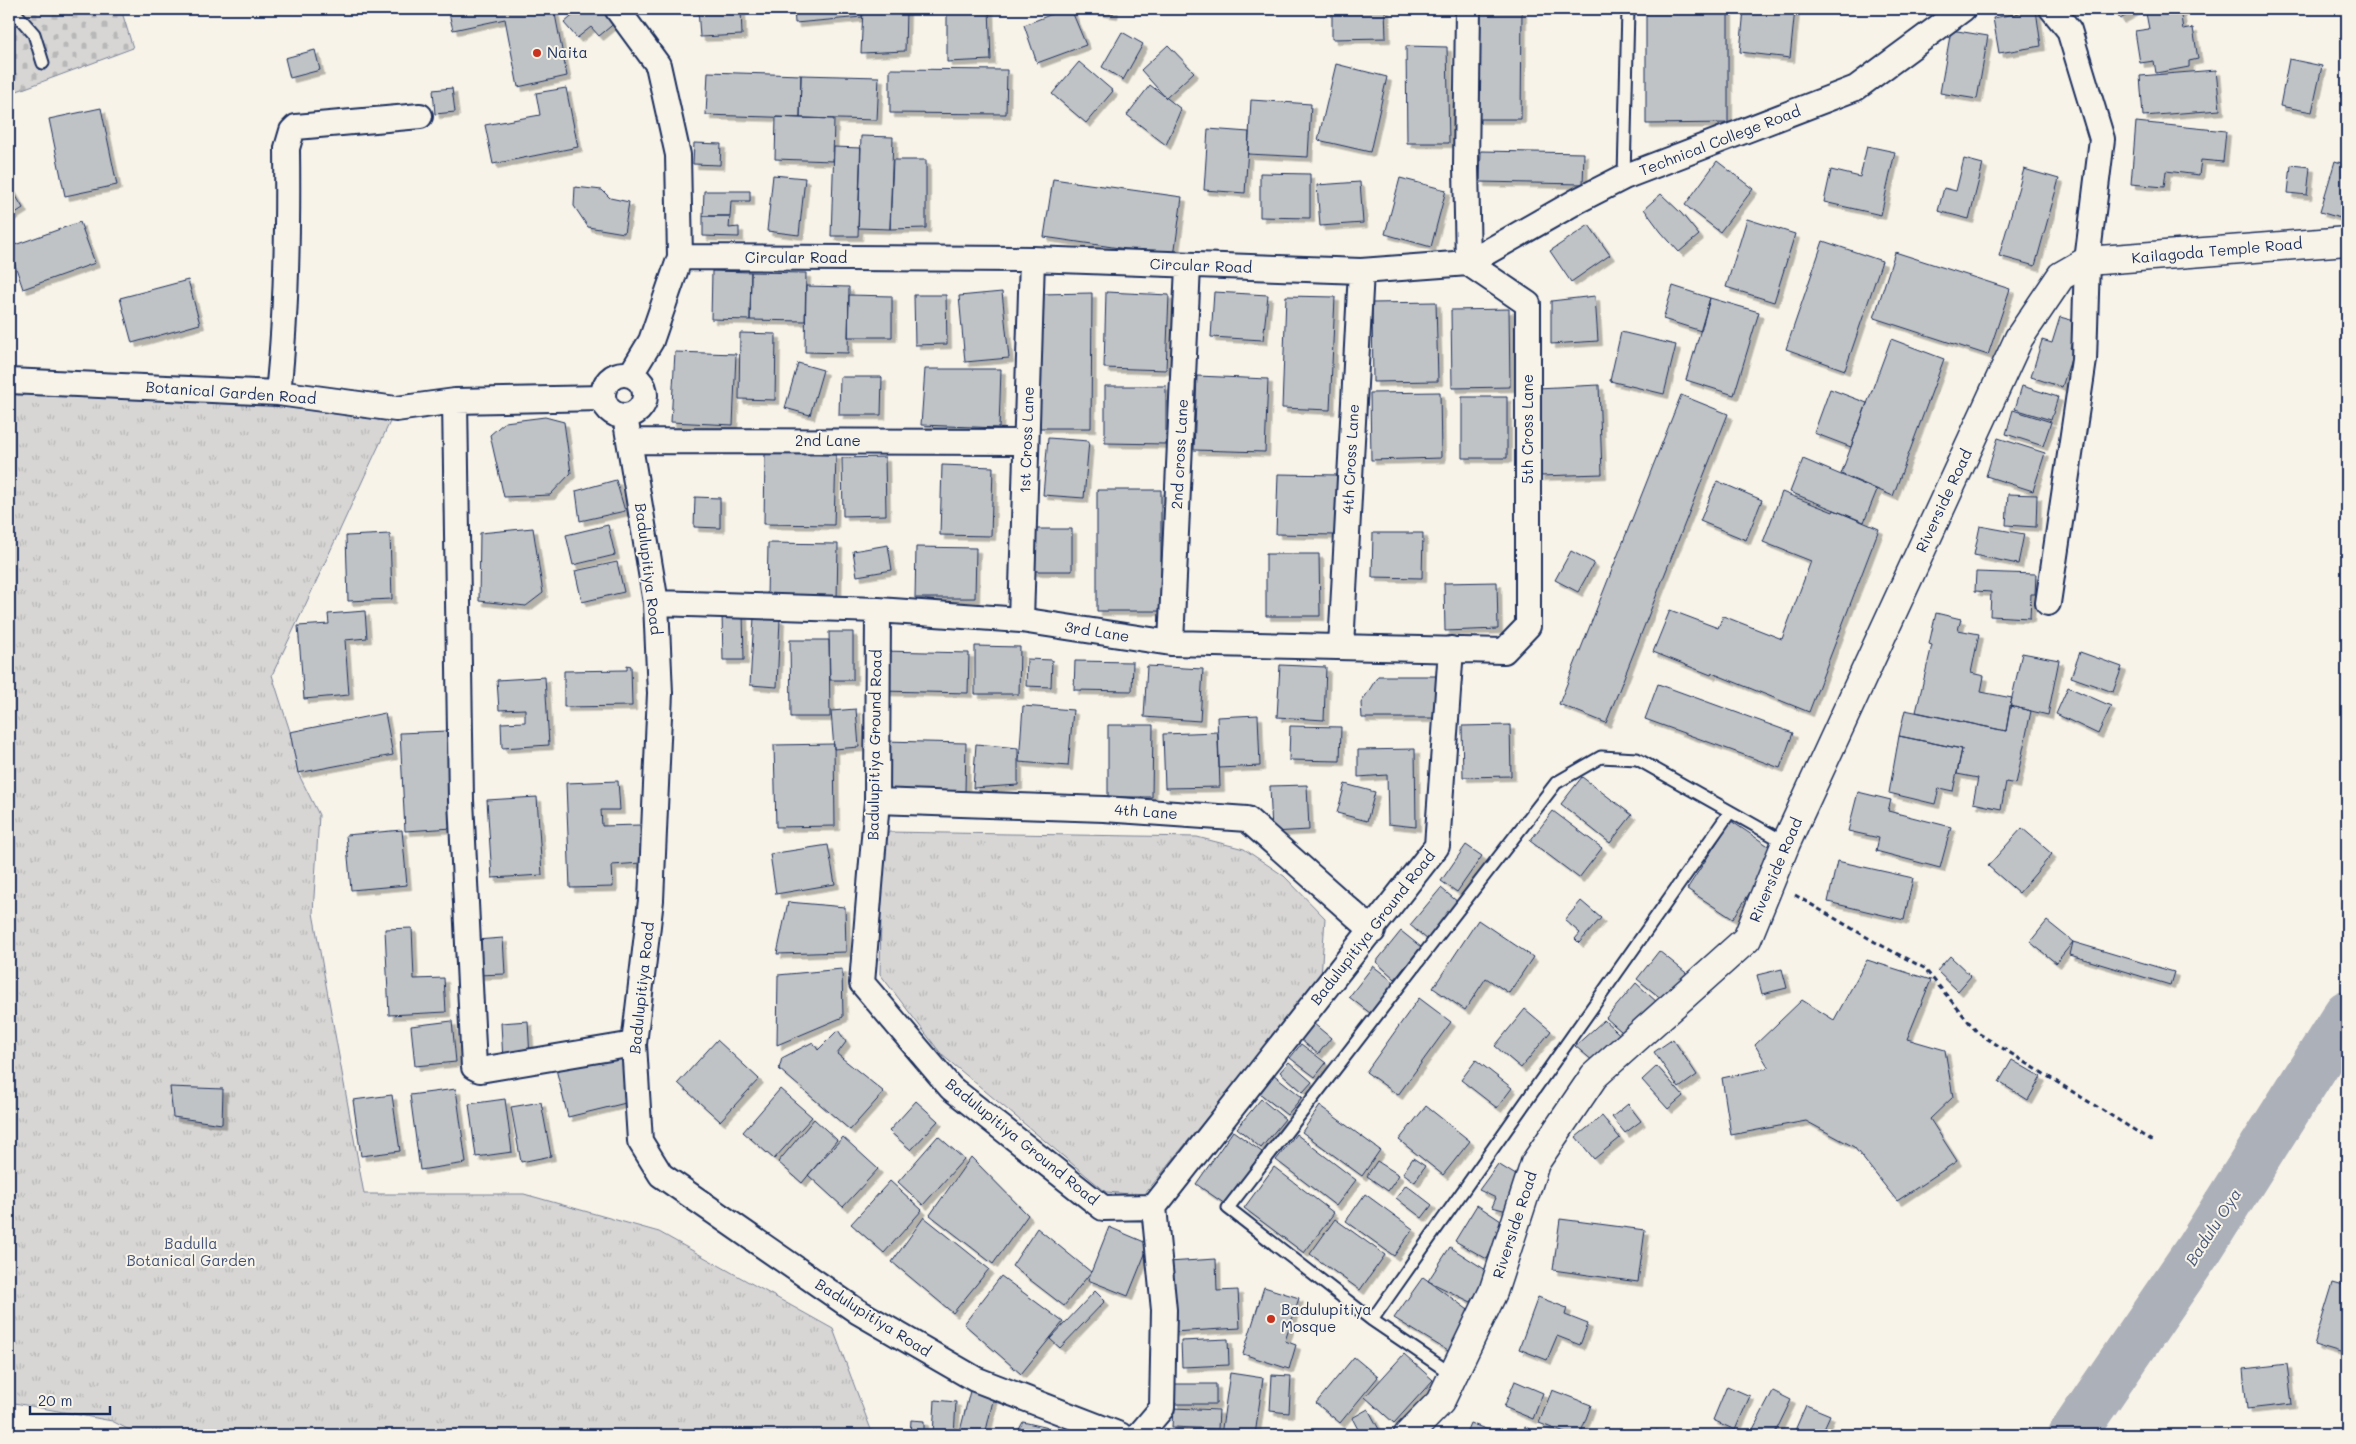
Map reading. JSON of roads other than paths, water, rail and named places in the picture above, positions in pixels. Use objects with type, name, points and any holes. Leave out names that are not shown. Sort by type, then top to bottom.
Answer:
[{"type":"street","points":[[617,9],[658,65],[678,155],[680,257],[651,341],[631,374]]},
{"type":"street","points":[[1468,9],[1466,167],[1468,263]]},
{"type":"street","name":"Technical College Road","points":[[1468,263],[1576,201],[1624,178],[1856,88],[1963,9]]},
{"type":"street","points":[[2048,603],[2084,360],[2087,262],[2102,140],[2069,30],[2052,9]]},
{"type":"street","points":[[278,393],[285,332],[288,269],[288,148],[292,131],[296,127],[420,116]]},
{"type":"street","name":"Kailagoda Temple Road","points":[[2087,262],[2347,241]]},
{"type":"street","name":"Circular Road","points":[[680,257],[1032,259],[1361,271],[1468,263]]},
{"type":"street","name":"1st Cross Lane","points":[[1021,620],[1032,259]]},
{"type":"street","name":"Riverside Road","points":[[1408,1435],[1440,1402],[1494,1292],[1535,1163],[1594,1076],[1746,939],[1786,843],[2019,338],[2061,276],[2087,262]]},
{"type":"street","name":"5th Cross Lane","points":[[1468,263],[1528,304],[1528,626]]},
{"type":"street","name":"2nd cross Lane","points":[[1171,643],[1188,266]]},
{"type":"street","name":"4th Cross Lane","points":[[1341,647],[1361,271]]},
{"type":"street","points":[[617,374],[631,374],[642,383],[645,398],[639,411],[625,416],[613,413],[605,404],[603,398],[603,390],[610,378],[617,374]]},
{"type":"street","name":"Botanical Garden Road","points":[[9,381],[278,393],[396,408],[455,401],[603,398]]},
{"type":"street","points":[[455,401],[461,800],[474,1067],[480,1070],[634,1044]]},
{"type":"street","name":"Badulupitiya Road","points":[[625,416],[656,603],[660,692],[651,900],[634,1044],[640,1141],[661,1176],[856,1311],[976,1379],[1120,1435]]},
{"type":"street","name":"2nd Lane","points":[[630,441],[1026,442]]},
{"type":"street","name":"3rd Lane","points":[[656,603],[878,610],[1021,620],[1171,643],[1504,651],[1528,626]]},
{"type":"street","name":"Badulupitiya Ground Road","points":[[878,610],[877,801],[862,982],[951,1088],[1103,1208],[1154,1207],[1437,846],[1451,649]]},
{"type":"street","name":"4th Lane","points":[[877,801],[1104,809],[1247,819],[1372,930]]},
{"type":"street","points":[[1140,1435],[1162,1408],[1164,1310],[1154,1207]]},
{"type":"lane","points":[[12,9],[34,34],[43,63]]},
{"type":"lane","points":[[1624,178],[1628,9]]},
{"type":"lane","points":[[1453,1375],[1372,1320],[1228,1208],[1556,783],[1601,757],[1637,760],[1786,843]]},
{"type":"lane","points":[[1372,1320],[1730,812]]},
{"type":"waterway","name":"Badulu Oya","points":[[2072,1435],[2199,1249],[2347,1014]]},
{"type":"place","name":"Naita","points":[[537,53]]},
{"type":"place","name":"Badulupitiya Mosque","points":[[1271,1319]]},
{"type":"park label","name":"Badulla Botanical Garden","points":[[191,1252]]}]
